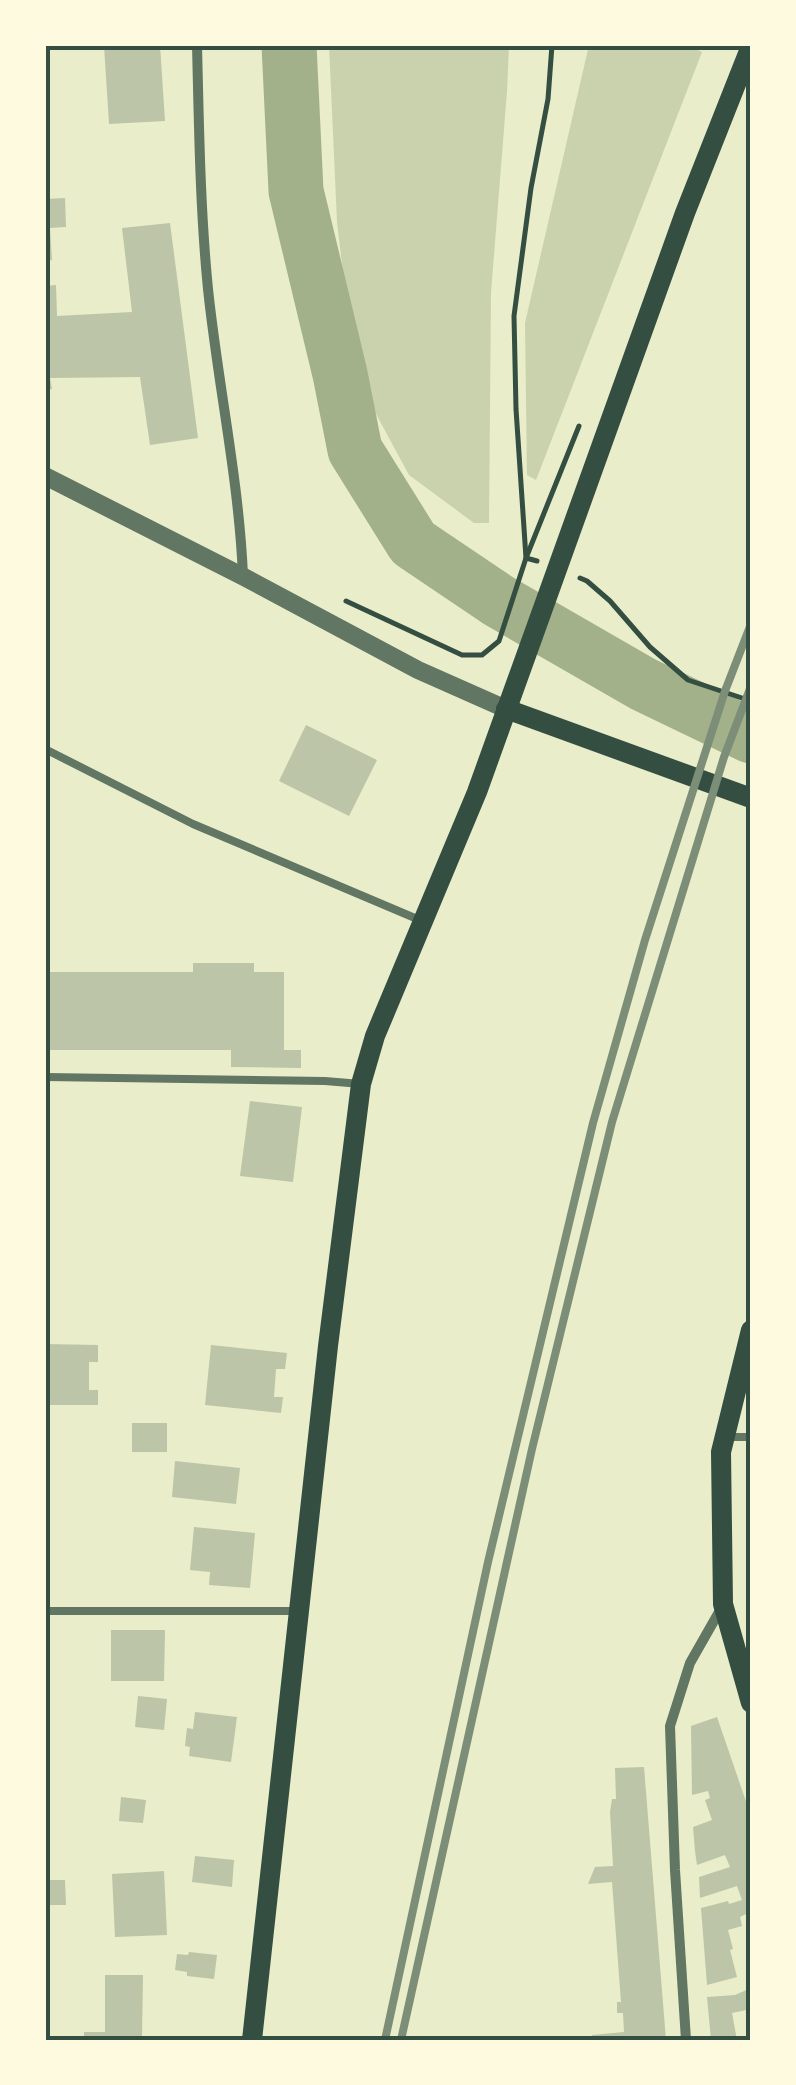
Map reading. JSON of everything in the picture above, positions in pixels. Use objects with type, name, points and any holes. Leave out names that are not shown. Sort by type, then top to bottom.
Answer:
[{"type":"main road","points":[[252,2040],[328,1346],[361,1084],[375,1036],[476,792],[685,213],[751,46]]},
{"type":"main road","points":[[506,709],[747,799]]},
{"type":"main road","points":[[751,1330],[721,1452],[723,1604],[751,1703]]},
{"type":"street","points":[[197,45],[208,288],[244,578]]},
{"type":"street","points":[[45,476],[418,670],[506,709]]},
{"type":"street","points":[[686,2040],[670,1726],[690,1663],[723,1604]]},
{"type":"lane","points":[[45,750],[193,824],[422,921]]},
{"type":"lane","points":[[45,1077],[361,1084]]},
{"type":"lane","points":[[724,1437],[751,1437]]},
{"type":"lane","points":[[45,1612],[300,1612]]},
{"type":"path","points":[[552,45],[548,99],[530,188],[514,316],[526,558],[553,575],[587,581],[650,647],[688,680],[751,701]]},
{"type":"path","points":[[345,601],[462,654],[482,655],[498,641],[523,572]]},
{"type":"green space","points":[[329,45],[509,45],[491,293],[489,523],[474,523],[409,475],[355,375],[337,222]]},
{"type":"green space","points":[[589,45],[688,45],[702,52],[536,480],[527,475],[525,323]]},
{"type":"building","points":[[104,45],[160,45],[165,121],[109,124]]},
{"type":"building","points":[[65,198],[66,227],[50,228],[52,260],[45,261],[45,199]]},
{"type":"building","points":[[170,223],[198,438],[150,445],[140,377],[50,378],[52,389],[45,390],[45,286],[56,285],[57,316],[132,312],[122,228]]},
{"type":"building","points":[[306,725],[377,760],[349,816],[279,781]]},
{"type":"building","points":[[193,963],[254,963],[254,972],[284,972],[284,1050],[301,1050],[301,1068],[231,1067],[231,1050],[45,1050],[45,972],[193,972]]},
{"type":"building","points":[[250,1101],[302,1107],[293,1182],[240,1176]]},
{"type":"building","points":[[45,1344],[98,1345],[98,1362],[89,1362],[89,1390],[98,1390],[98,1405],[45,1405]]},
{"type":"building","points":[[211,1345],[287,1353],[285,1369],[276,1369],[274,1397],[283,1397],[281,1413],[205,1405]]},
{"type":"building","points":[[132,1423],[167,1423],[167,1452],[132,1452]]},
{"type":"building","points":[[175,1461],[240,1468],[236,1504],[172,1497]]},
{"type":"building","points":[[194,1527],[255,1533],[250,1588],[209,1585],[210,1572],[190,1570]]},
{"type":"building","points":[[111,1630],[165,1630],[164,1681],[111,1681]]},
{"type":"building","points":[[138,1696],[167,1699],[164,1730],[135,1727]]},
{"type":"building","points":[[195,1712],[237,1717],[231,1762],[189,1756],[190,1747],[185,1746],[187,1728],[193,1729]]},
{"type":"building","points":[[717,1717],[751,1816],[751,1924],[746,1914],[740,1917],[742,1926],[728,1930],[737,1977],[707,1985],[701,1908],[742,1900],[737,1886],[700,1898],[699,1877],[730,1867],[725,1855],[697,1865],[695,1851],[693,1827],[712,1820],[705,1800],[710,1798],[708,1791],[692,1795],[691,1726]]},
{"type":"building","points":[[644,1767],[666,2040],[593,2040],[592,2035],[624,2032],[623,2013],[617,2013],[617,2002],[621,2002],[612,1882],[588,1884],[595,1867],[613,1866],[610,1812],[612,1799],[616,1799],[615,1768]]},
{"type":"building","points":[[121,1797],[146,1800],[143,1823],[119,1821]]},
{"type":"building","points":[[195,1856],[234,1860],[232,1887],[192,1882]]},
{"type":"building","points":[[164,1871],[167,1935],[115,1937],[112,1874]]},
{"type":"building","points":[[45,1880],[65,1880],[66,1905],[49,1905],[49,1899],[45,1899]]},
{"type":"building","points":[[177,1954],[217,1955],[214,1979],[187,1976],[187,1972],[175,1970]]},
{"type":"building","points":[[105,1975],[143,1975],[142,2038],[84,2040],[84,2032],[105,2032]]},
{"type":"building","points":[[751,1988],[751,2009],[732,2013],[737,2040],[711,2040],[707,1997],[735,1995]]},
{"type":"waterway","points":[[289,45],[296,191],[355,450],[413,543],[499,601],[643,684],[751,736]]},
{"type":"railway","points":[[385,2040],[488,1562],[593,1123],[645,940],[725,691],[751,624]]},
{"type":"railway","points":[[401,2040],[532,1449],[612,1122],[724,757],[751,686]]}]
